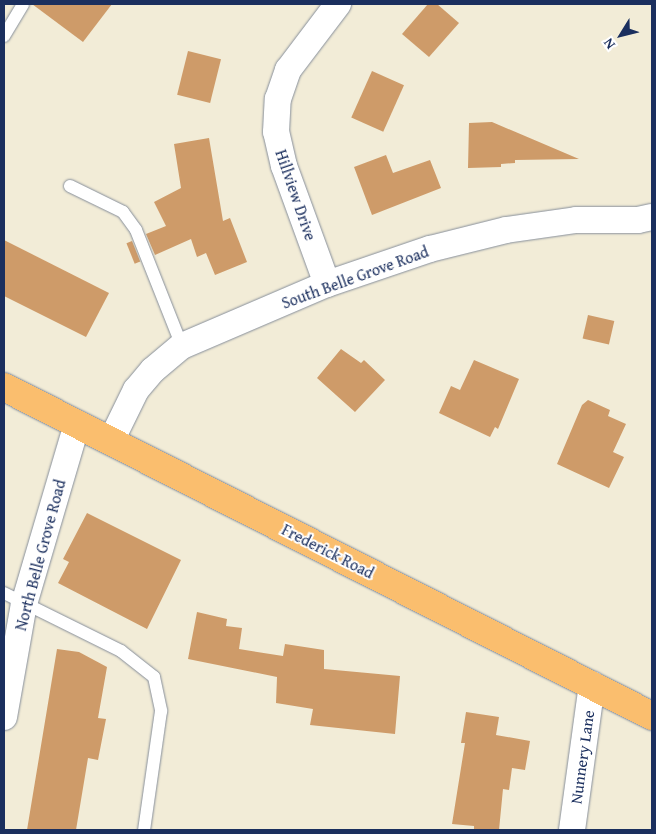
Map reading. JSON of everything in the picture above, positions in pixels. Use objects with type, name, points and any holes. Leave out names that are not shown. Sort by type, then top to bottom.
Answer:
[{"type":"main road","name":"Frederick Road","points":[[4,387],[652,716]]},
{"type":"street","name":"Hillview Drive","points":[[327,284],[284,166],[276,132],[278,99],[288,70],[305,43],[338,4]]},
{"type":"street","name":"South Belle Grove Road","points":[[111,441],[136,390],[153,370],[182,346],[327,284],[430,249],[506,230],[576,220],[638,220],[652,217]]},
{"type":"street","name":"North Belle Grove Road","points":[[4,717],[14,598],[77,424]]},
{"type":"street","name":"Nunnery Lane","points":[[572,830],[592,684]]},
{"type":"lane","points":[[4,36],[23,4]]},
{"type":"lane","points":[[70,186],[123,212],[136,230],[182,346]]},
{"type":"lane","points":[[14,598],[121,651],[154,677],[161,711],[144,830]]},
{"type":"building","points":[[32,4],[112,4],[83,42]]},
{"type":"building","points":[[428,4],[437,4],[459,23],[429,57],[402,34]]},
{"type":"building","points":[[188,51],[221,59],[210,103],[177,95]]},
{"type":"building","points":[[372,71],[404,85],[383,132],[351,118]]},
{"type":"building","points":[[492,122],[579,159],[515,160],[515,163],[501,164],[501,167],[468,168],[469,123]]},
{"type":"building","points":[[209,138],[223,221],[230,218],[247,262],[215,275],[206,253],[197,257],[191,239],[155,255],[146,234],[166,226],[154,202],[181,188],[174,144]]},
{"type":"building","points":[[386,155],[393,173],[430,160],[441,188],[372,215],[354,167]]},
{"type":"building","points":[[4,240],[109,293],[86,337],[4,296]]},
{"type":"building","points":[[132,241],[140,261],[135,264],[126,243]]},
{"type":"building","points":[[588,315],[614,321],[609,344],[583,338]]},
{"type":"building","points":[[341,349],[361,363],[364,360],[385,380],[355,412],[317,378]]},
{"type":"building","points":[[474,360],[519,379],[498,429],[495,427],[490,437],[439,413],[451,386],[460,390]]},
{"type":"building","points":[[588,400],[610,410],[608,416],[626,424],[613,452],[624,457],[609,488],[557,464],[582,405]]},
{"type":"building","points":[[87,513],[181,560],[147,629],[58,583],[69,562],[63,559]]},
{"type":"building","points":[[197,612],[227,619],[226,626],[242,628],[239,649],[283,656],[285,644],[324,650],[324,669],[400,676],[395,734],[310,725],[313,709],[276,703],[277,677],[188,659]]},
{"type":"building","points":[[57,649],[79,652],[107,667],[98,718],[106,719],[98,760],[88,758],[76,830],[27,830]]},
{"type":"building","points":[[466,712],[499,717],[496,735],[530,741],[525,770],[512,768],[509,790],[503,789],[499,830],[474,830],[474,826],[452,824],[465,743],[461,743]]}]
